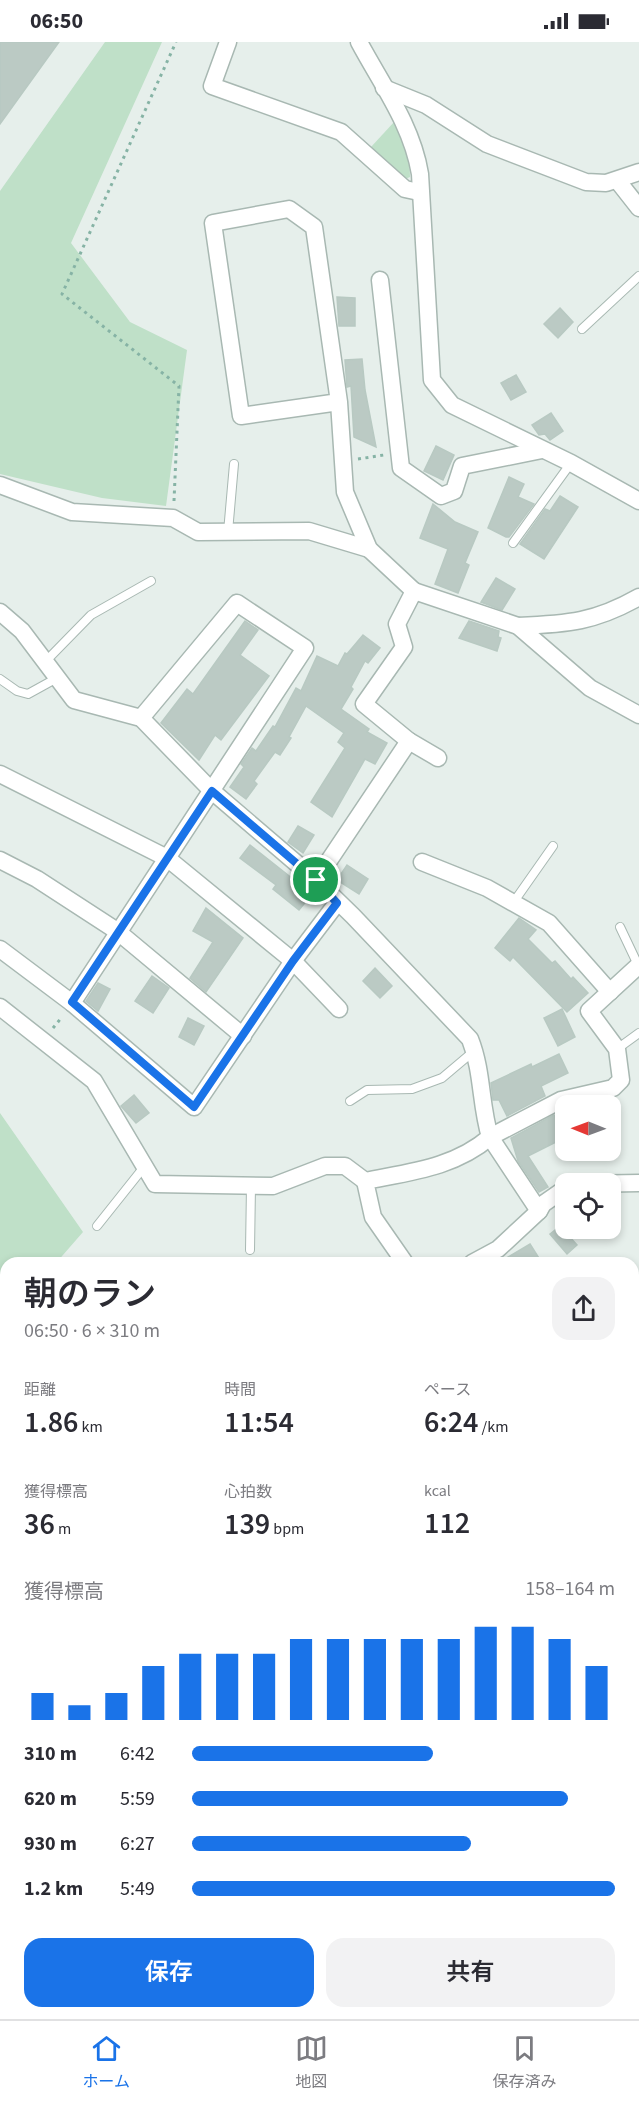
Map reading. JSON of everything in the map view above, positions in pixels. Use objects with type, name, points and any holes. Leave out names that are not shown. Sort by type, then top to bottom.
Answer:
[{"type":"street","points":[[228,42],[212,86],[341,132],[405,189],[419,192]]},
{"type":"street","points":[[359,42],[411,136],[420,174],[419,192],[432,380],[452,405],[571,463],[639,501]]},
{"type":"street","points":[[384,88],[426,105],[487,144],[586,182],[616,180],[639,172]]},
{"type":"street","points":[[616,180],[639,208]]},
{"type":"street","points":[[339,402],[241,416],[213,223],[289,209],[314,227],[339,402],[345,492],[369,549],[414,591],[518,626],[590,688],[639,715]]},
{"type":"street","points":[[380,280],[401,468],[441,496],[454,491],[462,466],[543,450]]},
{"type":"street","points":[[0,485],[72,512],[173,518],[198,532],[309,531],[369,549]]},
{"type":"street","points":[[414,591],[397,624],[404,647],[364,704],[409,741],[438,758]]},
{"type":"street","points":[[518,626],[587,621],[611,612],[639,597]]},
{"type":"street","points":[[72,1002],[305,648],[237,603],[141,718]]},
{"type":"street","points":[[0,612],[22,631],[74,700],[141,718],[212,791],[316,880],[470,1039],[479,1061],[483,1115],[490,1137],[539,1211]]},
{"type":"street","points":[[316,880],[409,741]]},
{"type":"street","points":[[0,774],[167,858],[293,961],[339,1009]]},
{"type":"street","points":[[0,860],[37,879],[117,931],[243,1036]]},
{"type":"street","points":[[422,862],[487,888],[549,923],[610,992]]},
{"type":"street","points":[[0,949],[72,1002],[194,1107],[293,961],[337,903]]},
{"type":"street","points":[[365,1181],[442,1166],[480,1146],[490,1137],[561,1100],[613,1088],[621,1080],[617,1049],[589,1011],[638,967]]},
{"type":"street","points":[[0,1007],[94,1081],[155,1184],[273,1186],[325,1166],[345,1166],[365,1181],[374,1217],[401,1257]]},
{"type":"street","points":[[621,1183],[639,1183]]},
{"type":"street","points":[[483,1257],[498,1249],[539,1211],[543,1204],[555,1196]]},
{"type":"lane","points":[[582,329],[639,276]]},
{"type":"lane","points":[[513,543],[571,463]]},
{"type":"lane","points":[[228,532],[234,464]]},
{"type":"lane","points":[[45,662],[91,615],[151,580]]},
{"type":"lane","points":[[0,679],[17,691],[28,694],[57,678]]},
{"type":"lane","points":[[513,903],[554,846]]},
{"type":"lane","points":[[620,927],[638,967]]},
{"type":"lane","points":[[617,1049],[639,1033]]},
{"type":"lane","points":[[350,1101],[367,1090],[412,1089],[442,1078],[475,1051]]},
{"type":"lane","points":[[98,1226],[144,1167]]},
{"type":"lane","points":[[250,1250],[251,1185]]},
{"type":"path","points":[[174,502],[179,386],[62,294],[176,42]]},
{"type":"path","points":[[343,461],[398,454]]},
{"type":"path","points":[[44,1042],[72,1002]]},
{"type":"green space","points":[[105,42],[162,42],[71,243],[130,322],[187,350],[166,506],[102,498],[0,474],[0,191]]},
{"type":"green space","points":[[395,121],[409,150],[410,177],[403,180],[371,147]]},
{"type":"green space","points":[[0,1113],[83,1232],[61,1257],[0,1257]]},
{"type":"building","points":[[0,42],[59,42],[0,124]]},
{"type":"building","points":[[337,297],[355,298],[355,326],[339,326]]},
{"type":"building","points":[[560,308],[573,322],[558,338],[544,324]]},
{"type":"building","points":[[362,359],[365,390],[376,447],[354,437],[351,386],[347,387],[345,360]]},
{"type":"building","points":[[516,375],[526,392],[511,400],[501,383]]},
{"type":"building","points":[[551,413],[563,431],[550,440],[545,434],[539,435],[532,425]]},
{"type":"building","points":[[436,446],[454,455],[443,480],[424,471]]},
{"type":"building","points":[[509,477],[524,484],[518,497],[534,504],[509,537],[506,537],[488,528]]},
{"type":"building","points":[[560,496],[578,507],[544,559],[520,544],[545,509],[550,511]]},
{"type":"building","points":[[433,504],[455,522],[478,532],[465,563],[469,565],[458,593],[435,584],[448,549],[420,538]]},
{"type":"building","points":[[496,578],[515,589],[502,610],[481,602]]},
{"type":"building","points":[[245,621],[258,630],[240,655],[269,676],[221,740],[215,735],[199,760],[161,723],[187,689],[193,694]]},
{"type":"building","points":[[469,621],[499,631],[498,637],[501,638],[497,651],[459,638]]},
{"type":"building","points":[[363,635],[380,648],[368,663],[365,661],[341,709],[369,729],[367,732],[387,743],[375,764],[365,759],[332,817],[311,802],[345,748],[338,742],[344,733],[306,706],[289,737],[291,738],[280,755],[275,752],[254,781],[257,784],[246,799],[230,787],[244,767],[241,764],[252,748],[256,751],[273,726],[275,727],[296,688],[301,691],[317,656],[338,666],[345,653],[347,654]]},
{"type":"building","points":[[298,826],[314,835],[303,853],[288,842]]},
{"type":"building","points":[[250,845],[312,894],[299,910],[273,889],[276,885],[240,858]]},
{"type":"building","points":[[347,865],[368,879],[359,894],[337,880]]},
{"type":"building","points":[[206,908],[243,938],[206,992],[190,978],[213,942],[193,931]]},
{"type":"building","points":[[519,918],[536,930],[528,939],[552,963],[555,961],[571,979],[573,977],[588,993],[567,1012],[513,957],[510,961],[495,948]]},
{"type":"building","points":[[375,968],[392,986],[380,998],[363,981]]},
{"type":"building","points":[[152,976],[169,988],[153,1013],[135,1001]]},
{"type":"building","points":[[98,983],[110,989],[98,1011],[86,1001]]},
{"type":"building","points":[[562,1009],[575,1037],[558,1046],[544,1018]]},
{"type":"building","points":[[188,1018],[204,1026],[194,1045],[179,1037]]},
{"type":"building","points":[[559,1054],[568,1073],[541,1086],[545,1096],[507,1116],[499,1100],[493,1100],[491,1083]]},
{"type":"building","points":[[134,1095],[149,1113],[136,1123],[121,1106]]},
{"type":"building","points":[[554,1115],[555,1142],[528,1156],[548,1187],[539,1192],[518,1161],[511,1138]]},
{"type":"building","points":[[555,1230],[555,1239],[572,1239],[577,1245],[567,1254],[550,1234]]},
{"type":"building","points":[[530,1244],[538,1257],[508,1257]]},
{"type":"route","points":[[212,791],[316,880],[337,903],[293,961],[194,1107],[72,1002],[212,791]]}]
